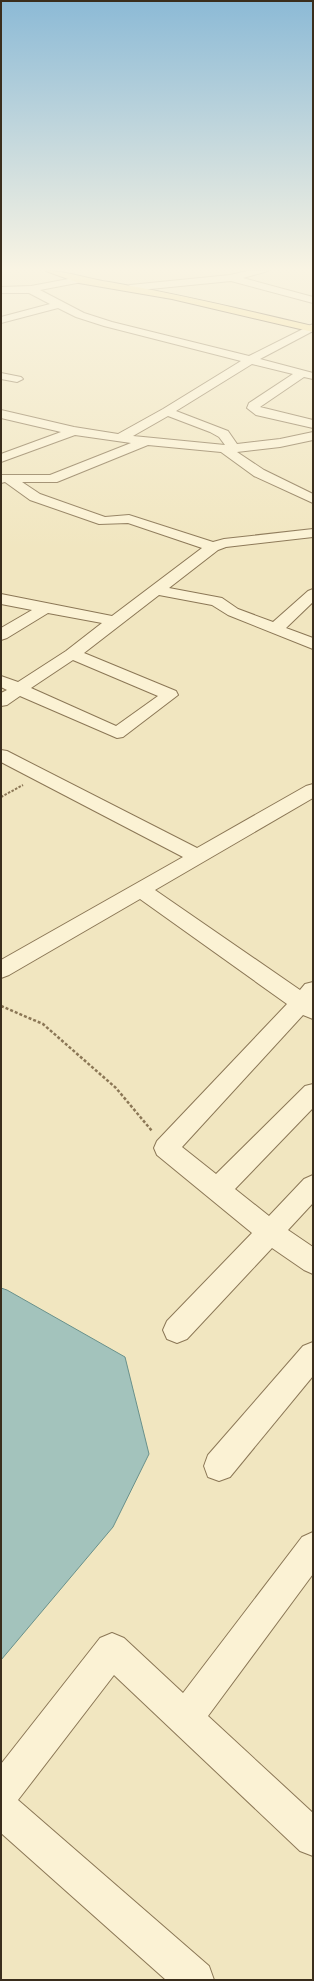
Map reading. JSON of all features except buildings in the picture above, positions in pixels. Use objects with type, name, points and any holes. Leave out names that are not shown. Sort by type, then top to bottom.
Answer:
[{"type":"street","points":[[120,438],[168,412],[245,363]]},
{"type":"street","points":[[263,363],[308,375]]},
{"type":"street","points":[[308,375],[253,406],[253,408],[260,412],[313,424]]},
{"type":"street","points":[[1,376],[17,379]]},
{"type":"street","points":[[168,412],[224,434],[229,449],[259,473],[313,499]]},
{"type":"street","points":[[1,414],[74,431],[146,442],[229,449],[280,443],[313,436]]},
{"type":"street","points":[[1,458],[74,431]]},
{"type":"street","points":[[4,478],[52,479],[146,442]]},
{"type":"street","points":[[4,478],[35,497],[97,519],[104,521],[129,519],[213,547]]},
{"type":"street","points":[[1,701],[72,654],[213,547],[224,543],[313,533]]},
{"type":"street","points":[[156,590],[216,601],[234,612],[313,644]]},
{"type":"street","points":[[275,629],[313,594]]},
{"type":"street","points":[[1,599],[44,609],[114,621]]},
{"type":"street","points":[[1,635],[44,609]]},
{"type":"street","points":[[1,681],[116,733],[170,695],[72,654]]},
{"type":"street","points":[[1,755],[199,857]]},
{"type":"street","points":[[1,970],[313,790]]},
{"type":"street","points":[[141,890],[309,1002],[166,1148],[270,1232],[313,1262]]},
{"type":"street","points":[[218,1189],[313,1093]]},
{"type":"street","points":[[177,1330],[313,1186]]},
{"type":"street","points":[[219,1466],[313,1355]]},
{"type":"street","points":[[185,1718],[313,1548]]},
{"type":"street","points":[[1,1793],[112,1650],[313,1838]]},
{"type":"street","points":[[1,1808],[195,1980]]},
{"type":"path","points":[[1,1006],[43,1024],[116,1088],[166,1148]]},
{"type":"water","points":[[1,1288],[125,1357],[149,1454],[113,1527],[1,1660]]}]
